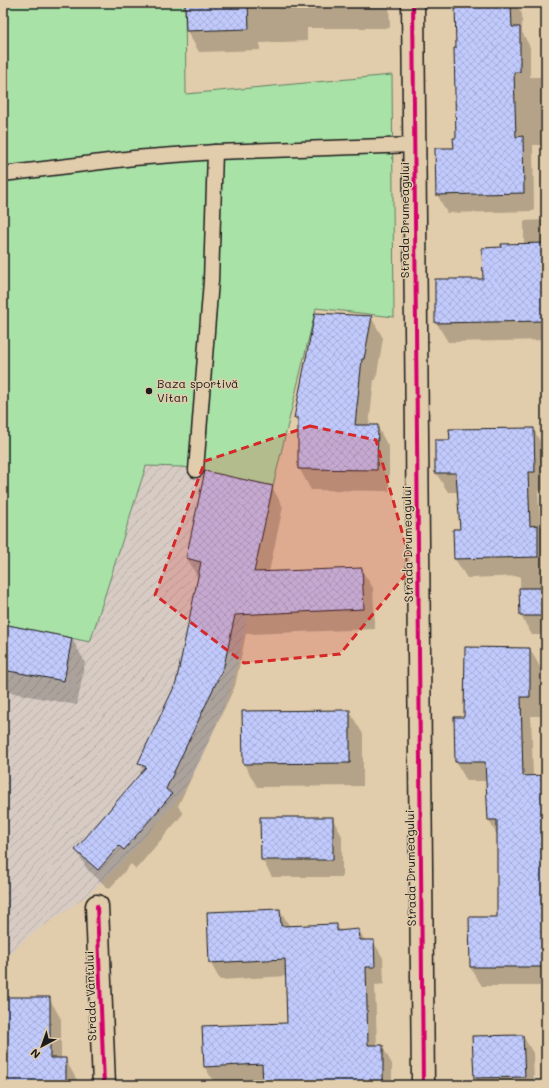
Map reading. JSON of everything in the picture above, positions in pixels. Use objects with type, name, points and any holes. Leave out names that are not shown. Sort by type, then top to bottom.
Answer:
[{"type":"street","name":"Strada Drumeagului","points":[[413,3],[423,1085]]},
{"type":"street","name":"Strada Vântului","points":[[97,906],[104,1085]]},
{"type":"lane","points":[[3,174],[134,158],[215,152],[414,145]]},
{"type":"lane","points":[[196,470],[211,280],[215,152]]},
{"type":"highlighted area","points":[[310,426],[376,440],[412,567],[340,654],[244,663],[155,595],[205,461]]},
{"type":"shaded area","points":[[146,465],[183,467],[273,486],[257,553],[249,611],[231,690],[199,764],[179,798],[126,858],[87,896],[28,937],[3,960],[3,624],[90,641]]},
{"type":"green space","name":"Baza sportivă Vitan","points":[[3,3],[185,3],[186,94],[392,75],[394,317],[316,308],[273,486],[183,467],[146,466],[90,642],[3,624]]},
{"type":"building","points":[[185,3],[248,3],[249,29],[186,31]]},
{"type":"building","points":[[455,3],[511,3],[512,27],[520,27],[520,72],[514,72],[516,137],[523,136],[524,193],[436,195],[435,148],[454,148],[453,138],[456,138],[454,48],[456,48]]},
{"type":"building","points":[[546,243],[546,321],[435,323],[435,279],[483,279],[482,248],[502,247],[501,244]]},
{"type":"building","points":[[315,313],[372,316],[364,359],[362,359],[355,425],[378,425],[377,470],[298,469],[298,418],[294,418]]},
{"type":"building","points":[[534,428],[535,472],[528,472],[530,526],[538,525],[538,557],[454,559],[453,529],[460,529],[456,473],[435,473],[435,440],[450,440],[449,429]]},
{"type":"building","points":[[205,471],[273,486],[254,572],[362,568],[364,609],[235,615],[224,666],[166,789],[172,794],[124,850],[119,846],[98,870],[75,850],[146,767],[138,763],[176,683],[201,562],[186,558]]},
{"type":"building","points":[[519,588],[546,588],[546,616],[520,616]]},
{"type":"building","points":[[3,624],[72,638],[64,681],[3,670]]},
{"type":"building","points":[[465,647],[530,648],[530,697],[521,697],[523,776],[546,775],[546,967],[470,967],[469,917],[497,917],[497,820],[488,820],[485,762],[455,762],[454,717],[464,717]]},
{"type":"building","points":[[350,710],[350,763],[243,764],[242,711]]},
{"type":"building","points":[[260,817],[333,817],[333,860],[261,860]]},
{"type":"building","points":[[280,909],[281,926],[337,924],[337,931],[359,929],[360,940],[374,940],[375,967],[366,967],[368,1045],[383,1045],[383,1085],[263,1085],[262,1064],[204,1067],[202,1026],[287,1023],[285,959],[209,963],[207,912]]},
{"type":"building","points":[[3,997],[50,997],[50,1058],[66,1058],[66,1085],[3,1085]]},
{"type":"building","points":[[523,1035],[525,1077],[474,1078],[472,1036]]},
{"type":"cycle path","points":[[413,3],[423,1085]]},
{"type":"cycle path","points":[[97,906],[104,1085]]},
{"type":"place","name":"Baza sportivă Vitan","points":[[149,391]]}]
